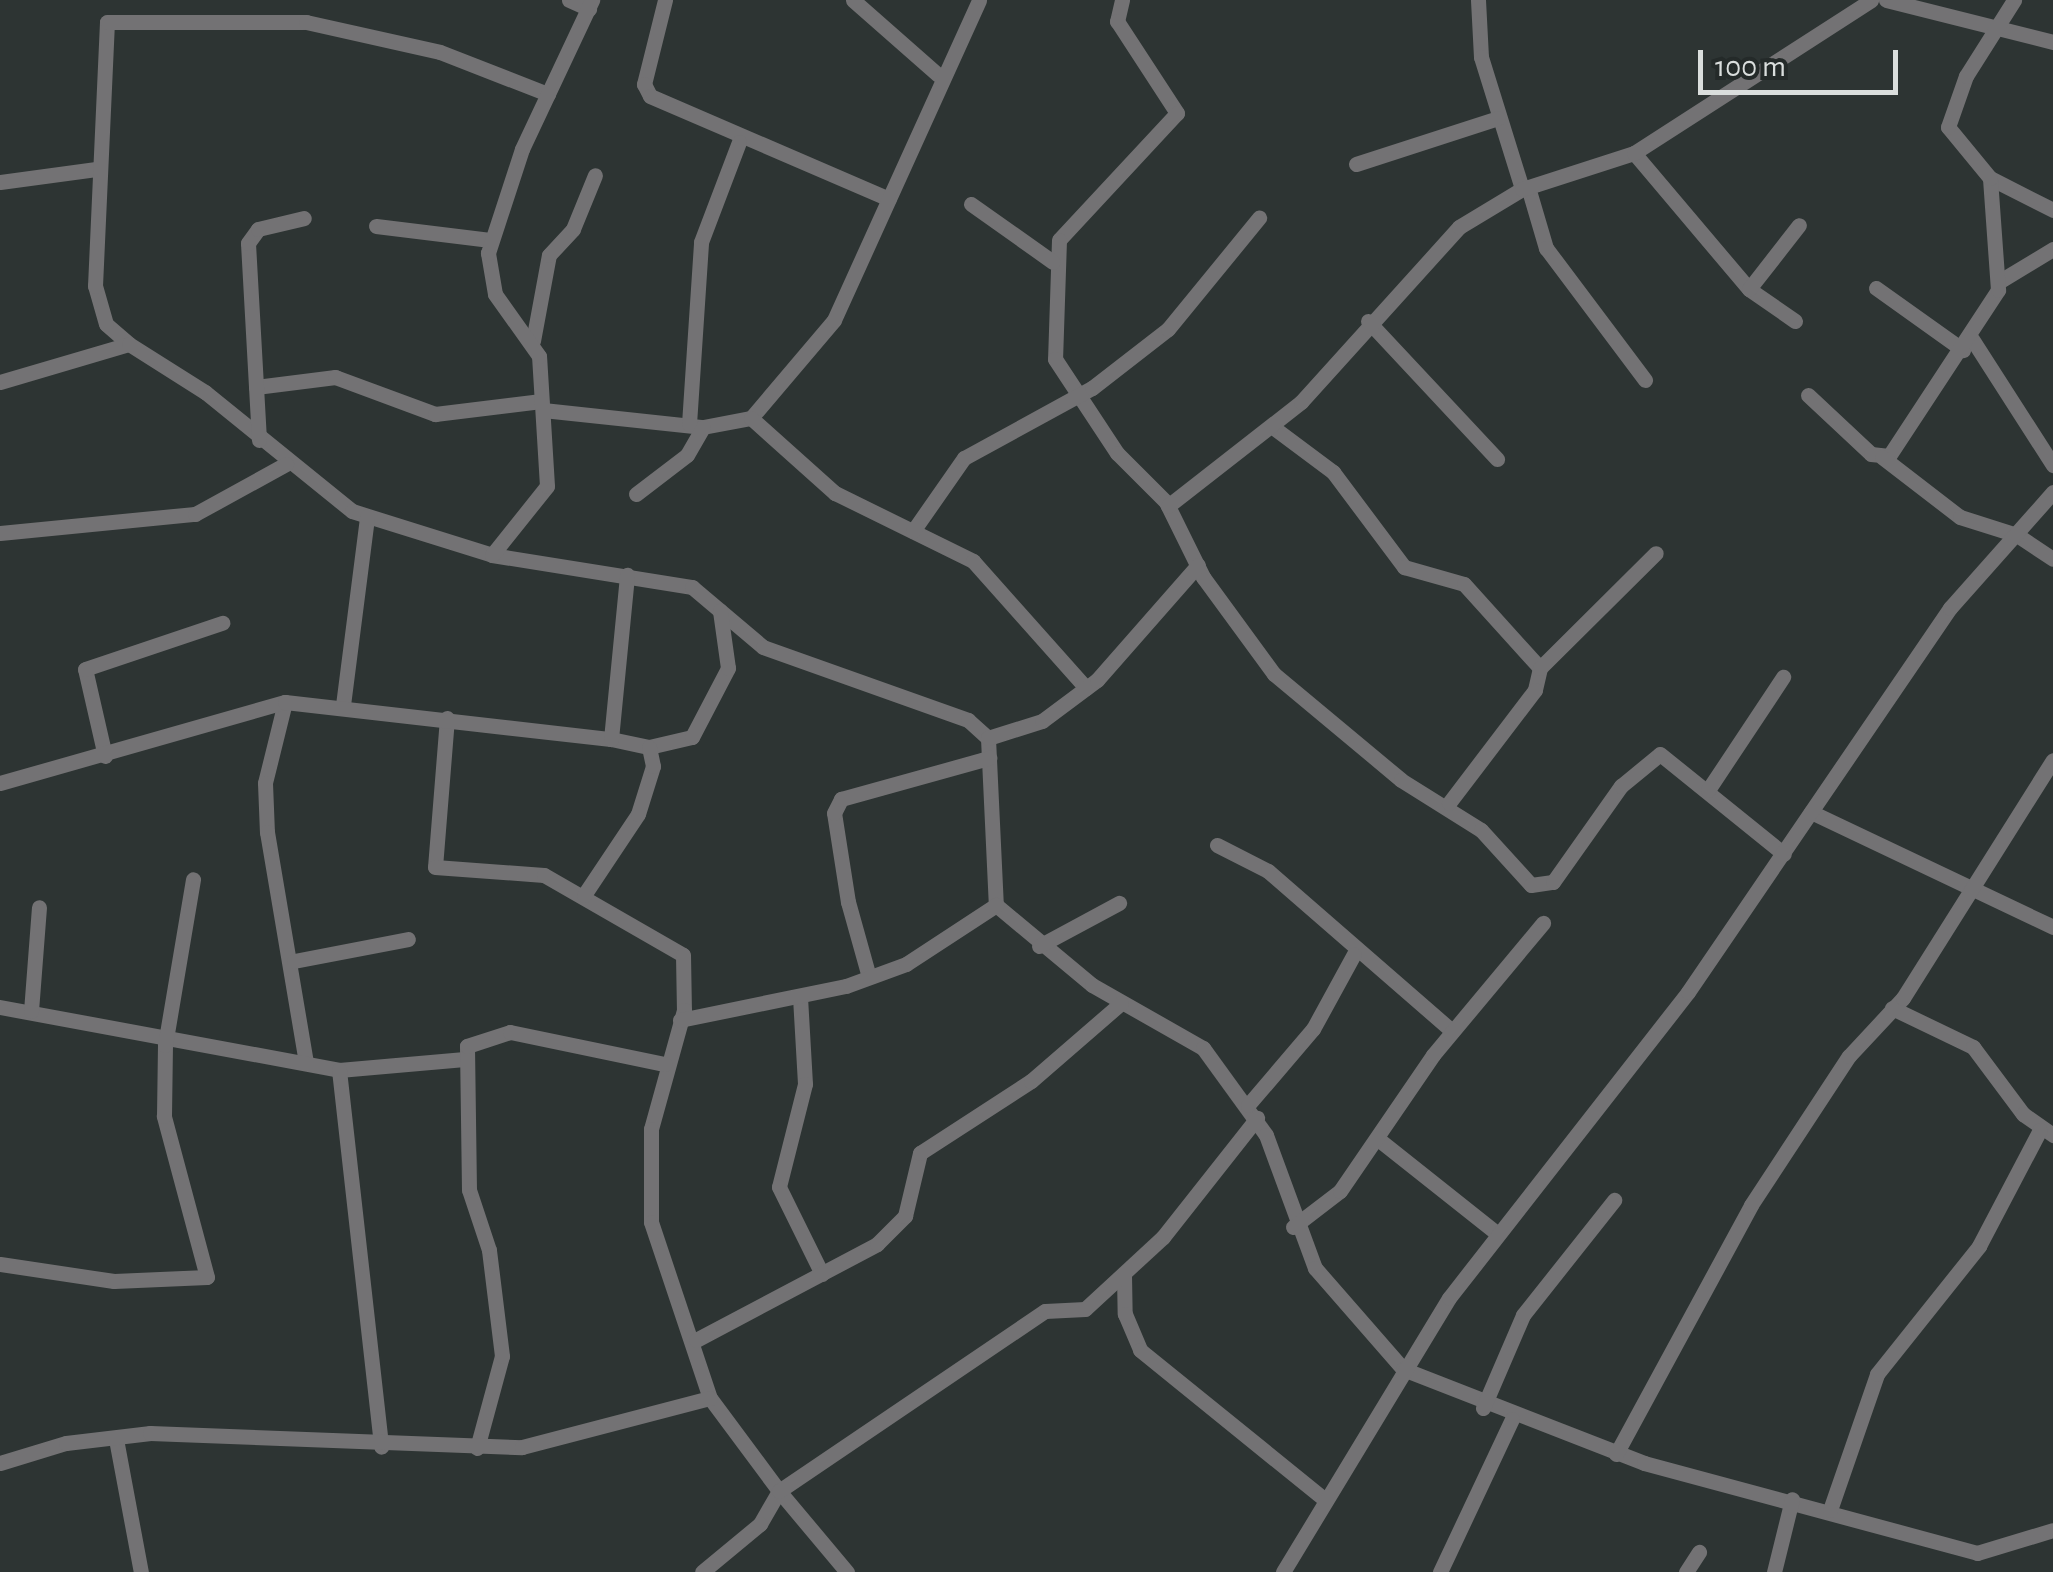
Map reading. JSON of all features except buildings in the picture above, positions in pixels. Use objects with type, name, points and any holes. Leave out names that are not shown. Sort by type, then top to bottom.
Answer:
[{"type":"street","points":[[533,341],[489,282],[490,240],[548,94],[590,4],[569,0]]},
{"type":"street","points":[[665,0],[644,84],[650,96],[740,142],[889,199]]},
{"type":"street","points":[[853,0],[938,74]]},
{"type":"street","points":[[256,387],[335,377],[435,414],[542,405],[696,426],[751,418],[834,320],[889,199],[938,74],[979,0]]},
{"type":"street","points":[[1122,0],[1117,21],[1178,113],[1076,214],[1053,262],[1055,360],[1076,397],[1168,506],[1198,565],[1274,674],[1401,780],[1449,804],[1531,885],[1544,887],[1648,758],[1670,758],[1784,854]]},
{"type":"street","points":[[1478,0],[1498,118],[1546,248],[1644,380]]},
{"type":"street","points":[[1168,506],[1274,428],[1459,226],[1525,188],[1634,153],[1871,0]]},
{"type":"street","points":[[1886,0],[1954,7],[2053,42]]},
{"type":"street","points":[[2014,0],[1948,127],[1990,178],[2053,210]]},
{"type":"street","points":[[548,94],[440,52],[338,27],[164,8],[116,18],[102,33],[96,169],[95,286],[106,324],[286,464],[367,517],[492,555],[692,586],[763,647],[968,720],[988,738],[986,854],[996,904],[1039,946],[1121,1004],[1204,1048],[1252,1111],[1293,1227],[1315,1268],[1403,1368],[1484,1408],[1616,1454],[1792,1498],[1977,1553],[2053,1530]]},
{"type":"street","points":[[1356,164],[1498,118]]},
{"type":"street","points":[[636,494],[686,455],[696,426],[701,242],[740,142]]},
{"type":"street","points":[[1634,153],[1749,289],[1795,320]]},
{"type":"street","points":[[0,182],[96,169]]},
{"type":"street","points":[[492,555],[547,486],[533,341],[548,256],[573,229],[594,175]]},
{"type":"street","points":[[1882,458],[1968,344],[2000,280],[1990,178]]},
{"type":"street","points":[[971,204],[1053,262]]},
{"type":"street","points":[[259,440],[248,243],[258,229],[304,218]]},
{"type":"street","points":[[913,532],[964,458],[1076,397],[1200,299],[1259,218]]},
{"type":"street","points":[[376,226],[490,240]]},
{"type":"street","points":[[1749,289],[1799,226]]},
{"type":"street","points":[[2000,280],[2053,248]]},
{"type":"street","points":[[1876,288],[1968,344],[2053,465]]},
{"type":"street","points":[[1368,322],[1498,460]]},
{"type":"street","points":[[0,382],[130,344]]},
{"type":"street","points":[[1808,395],[1960,517],[2017,535],[2053,559]]},
{"type":"street","points":[[751,418],[835,493],[913,532],[993,579],[1086,688]]},
{"type":"street","points":[[1274,428],[1332,472],[1404,567],[1464,584],[1540,668]]},
{"type":"street","points":[[0,534],[194,514],[286,464]]},
{"type":"street","points":[[1283,1572],[1403,1368],[1498,1234],[1784,854],[1906,668],[2053,492]]},
{"type":"street","points":[[343,706],[367,517]]},
{"type":"street","points":[[1449,804],[1534,690],[1540,668],[1656,553]]},
{"type":"street","points":[[988,738],[1042,721],[1086,688],[1198,565]]},
{"type":"street","points":[[611,739],[627,575]]},
{"type":"street","points":[[0,783],[286,702],[447,718],[649,747],[692,737],[714,702],[728,668],[720,612]]},
{"type":"street","points":[[105,756],[84,669],[222,623]]},
{"type":"street","points":[[1708,790],[1784,677]]},
{"type":"street","points":[[286,702],[265,783],[267,832],[294,960],[306,1063]]},
{"type":"street","points":[[447,718],[434,867],[544,875],[683,955],[680,1020],[665,1064],[646,1171],[651,1222],[696,1340],[710,1398],[779,1491],[848,1572]]},
{"type":"street","points":[[584,895],[638,814],[653,766],[649,747]]},
{"type":"street","points":[[869,978],[848,902],[834,813],[840,799],[989,758]]},
{"type":"street","points":[[1616,1454],[1751,1205],[1849,1056],[1892,1008],[2053,760]]},
{"type":"street","points":[[1811,812],[1966,890],[2053,927]]},
{"type":"street","points":[[1217,845],[1268,872],[1354,954],[1452,1031]]},
{"type":"street","points":[[0,1264],[114,1282],[208,1277],[164,1116],[168,1034],[193,880]]},
{"type":"street","points":[[1039,946],[1119,903]]},
{"type":"street","points":[[680,1020],[800,998],[869,978],[949,940],[996,904]]},
{"type":"street","points":[[31,1011],[39,907]]},
{"type":"street","points":[[1293,1227],[1340,1191],[1452,1031],[1543,923]]},
{"type":"street","points":[[294,960],[408,939]]},
{"type":"street","points":[[702,1572],[760,1524],[779,1491],[1045,1311],[1097,1300],[1124,1275],[1313,1029],[1354,954]]},
{"type":"street","points":[[800,998],[805,1084],[779,1188],[822,1274]]},
{"type":"street","points":[[696,1340],[822,1274],[896,1228],[920,1153],[1031,1082],[1121,1004]]},
{"type":"street","points":[[0,1007],[168,1034],[340,1070],[465,1059]]},
{"type":"street","points":[[1830,1510],[1876,1374],[1979,1246],[2046,1132],[1990,1060],[1892,1008]]},
{"type":"street","points":[[477,1448],[502,1356],[489,1250],[470,1190],[465,1059],[482,1035],[510,1032],[665,1064]]},
{"type":"street","points":[[340,1070],[380,1448]]},
{"type":"street","points":[[1378,1138],[1498,1234]]},
{"type":"street","points":[[1484,1408],[1523,1315],[1614,1200]]},
{"type":"street","points":[[1124,1275],[1125,1314],[1157,1368],[1325,1500]]},
{"type":"street","points":[[1097,1300],[1125,1314]]},
{"type":"street","points":[[0,1464],[116,1439],[380,1448],[477,1448],[571,1440],[710,1398]]},
{"type":"street","points":[[1440,1572],[1512,1418]]},
{"type":"street","points":[[116,1439],[142,1572]]},
{"type":"street","points":[[1774,1572],[1792,1498]]},
{"type":"street","points":[[1686,1572],[1699,1552]]}]
